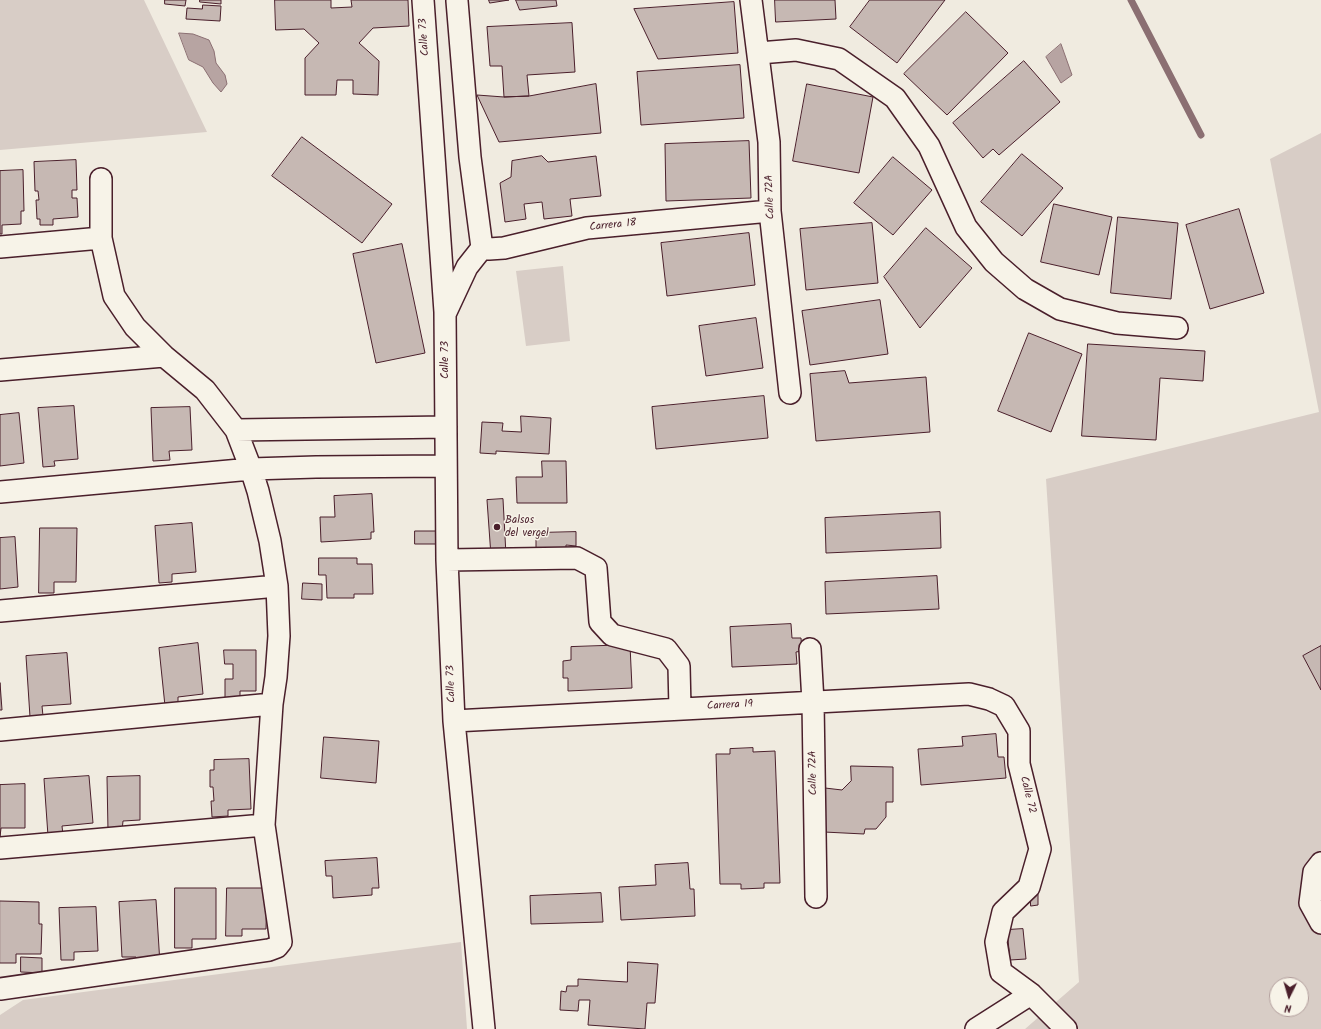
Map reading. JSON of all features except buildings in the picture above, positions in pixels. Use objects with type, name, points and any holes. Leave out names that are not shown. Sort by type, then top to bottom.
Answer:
[{"type":"street","name":"Calle 73","points":[[423,0],[445,312],[447,560],[454,721],[484,1029]]},
{"type":"street","name":"Calle 72A","points":[[751,0],[759,53],[769,142],[770,211],[790,393]]},
{"type":"street","points":[[445,312],[467,268],[482,248],[470,157],[457,1]]},
{"type":"street","points":[[759,53],[796,50],[839,60],[896,98],[929,146],[966,227],[994,262],[1025,289],[1060,309],[1117,323],[1177,328]]},
{"type":"street","points":[[0,989],[269,950],[277,947],[281,942],[264,825],[278,636],[277,586],[270,541],[251,469],[236,430],[205,390],[164,356],[135,327],[114,296],[100,238],[101,178]]},
{"type":"street","name":"Carrera 18","points":[[482,248],[504,248],[587,228],[770,211]]},
{"type":"street","points":[[0,248],[100,238]]},
{"type":"street","points":[[0,370],[164,356]]},
{"type":"street","points":[[236,430],[446,427]]},
{"type":"street","points":[[0,492],[251,469],[446,466]]},
{"type":"street","points":[[447,560],[577,558],[596,568],[600,622],[612,635],[666,649],[679,666],[680,709]]},
{"type":"street","points":[[0,611],[277,586]]},
{"type":"street","name":"Calle 72A","points":[[810,649],[813,702],[816,896]]},
{"type":"street","name":"Carrera 19","points":[[454,721],[969,694],[989,699],[1004,706]]},
{"type":"street","points":[[0,730],[272,704]]},
{"type":"street","name":"Calle 72","points":[[1004,706],[1019,732],[1019,764],[1040,849],[1029,887],[1003,912],[996,942],[1001,972],[1031,994]]},
{"type":"street","points":[[0,848],[264,825]]},
{"type":"street","points":[[1321,863],[1314,872],[1310,903],[1321,923]]},
{"type":"street","points":[[976,1029],[1031,994],[1066,1029]]},
{"type":"shaded area","points":[[0,0],[144,0],[207,132],[0,150]]},
{"type":"shaded area","points":[[179,33],[193,34],[209,40],[214,51],[216,63],[225,75],[227,84],[221,92],[213,83],[203,67],[189,60]]},
{"type":"shaded area","points":[[1061,44],[1072,75],[1061,83],[1046,57]]},
{"type":"shaded area","points":[[1321,133],[1321,1029],[1025,1029],[1079,982],[1046,479],[1319,412],[1270,159]]},
{"type":"shaded area","points":[[563,266],[570,341],[526,346],[516,271]]},
{"type":"shaded area","points":[[461,942],[467,1029],[0,1029],[0,1015],[23,1000]]},
{"type":"waterway","points":[[1131,0],[1201,135]]},
{"type":"place","name":"Balsos del vergel","points":[[497,527]]}]
